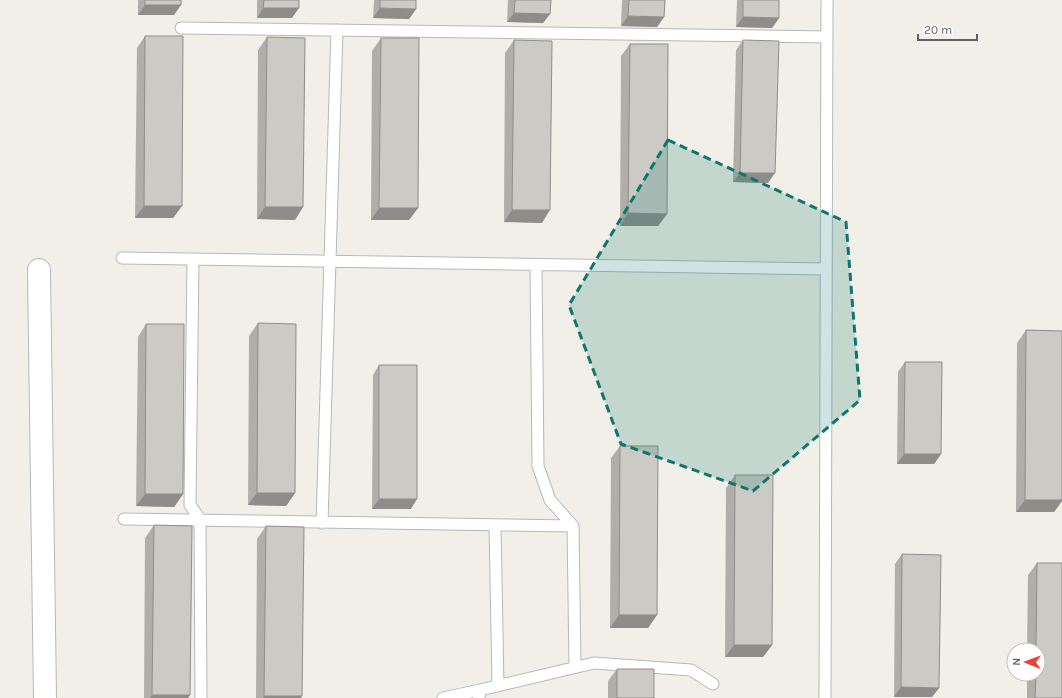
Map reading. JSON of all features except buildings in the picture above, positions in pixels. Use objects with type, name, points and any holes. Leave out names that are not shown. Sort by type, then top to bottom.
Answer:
[{"type":"street","points":[[39,270],[45,698]]},
{"type":"lane","points":[[825,698],[827,0]]},
{"type":"lane","points":[[181,28],[827,37]]},
{"type":"lane","points":[[322,523],[337,30]]},
{"type":"lane","points":[[122,258],[826,269]]},
{"type":"lane","points":[[193,259],[190,505],[200,520],[201,698]]},
{"type":"lane","points":[[536,264],[538,466],[550,500],[573,526],[575,667]]},
{"type":"lane","points":[[124,519],[573,526]]},
{"type":"lane","points":[[495,525],[498,686]]},
{"type":"lane","points":[[443,698],[479,694],[498,686],[594,663],[691,670],[713,684]]},
{"type":"highlighted area","points":[[668,140],[846,222],[860,400],[753,491],[621,444],[569,305]]}]
